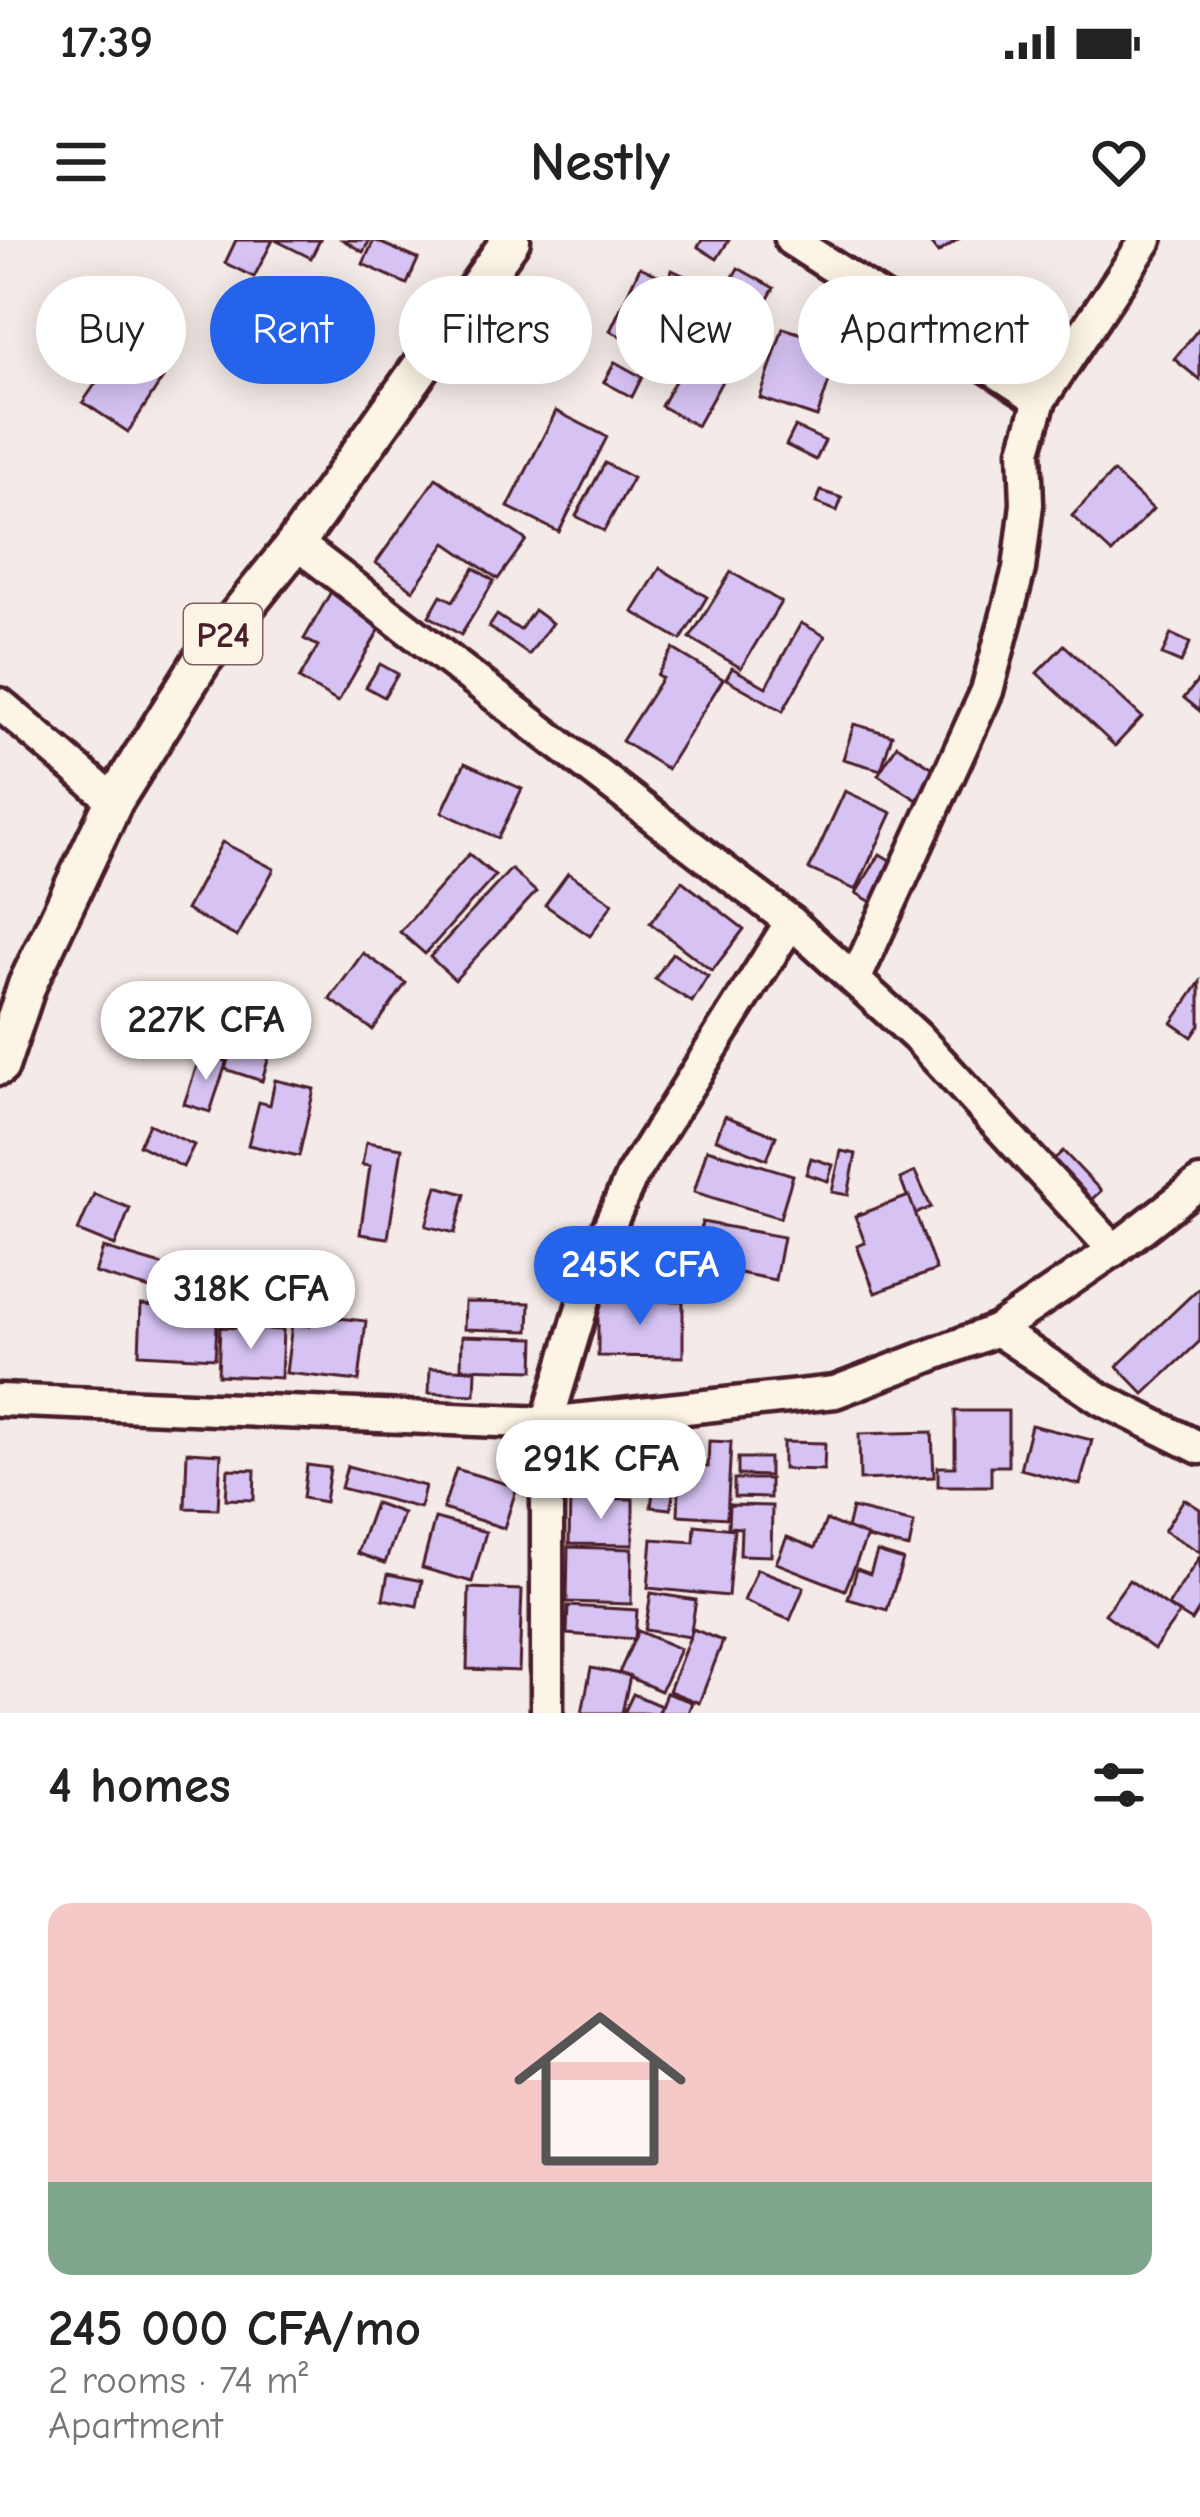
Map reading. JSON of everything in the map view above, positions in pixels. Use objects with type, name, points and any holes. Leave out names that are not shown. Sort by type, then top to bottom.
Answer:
[{"type":"main road","name":"P24","points":[[0,1066],[28,985],[114,801],[202,660],[296,543],[511,240]]},
{"type":"street","points":[[791,240],[1040,400]]},
{"type":"street","points":[[855,980],[993,674],[1019,569],[1027,504],[1025,450],[1040,400],[1146,240]]},
{"type":"street","points":[[296,543],[791,922],[916,1036],[1114,1250]]},
{"type":"street","points":[[0,704],[114,801]]},
{"type":"street","points":[[547,1713],[547,1423],[616,1207],[791,922]]},
{"type":"street","points":[[0,1400],[547,1423],[835,1392],[997,1330],[1200,1184]]},
{"type":"street","points":[[997,1330],[1101,1399],[1200,1448]]},
{"type":"building","points":[[236,240],[273,240],[255,276],[225,263]]},
{"type":"building","points":[[275,240],[320,240],[311,258]]},
{"type":"building","points":[[343,240],[370,240],[363,252]]},
{"type":"building","points":[[374,240],[418,259],[411,276],[399,276],[399,280],[363,264]]},
{"type":"building","points":[[702,240],[729,240],[717,259],[698,247]]},
{"type":"building","points":[[928,240],[957,240],[938,253]]},
{"type":"building","points":[[640,267],[659,276],[636,276]]},
{"type":"building","points":[[1200,327],[1200,380],[1174,359]]},
{"type":"building","points":[[783,328],[798,333],[798,384],[828,384],[817,417],[760,398],[765,384],[774,384],[774,355]]},
{"type":"building","points":[[615,362],[616,384],[638,384],[632,397],[604,382]]},
{"type":"building","points":[[95,384],[159,384],[128,432],[83,402]]},
{"type":"building","points":[[673,384],[720,384],[697,426],[661,406]]},
{"type":"building","points":[[556,411],[607,437],[559,532],[508,507]]},
{"type":"building","points":[[795,427],[825,441],[816,460],[786,445]]},
{"type":"building","points":[[605,463],[633,478],[604,531],[576,516]]},
{"type":"building","points":[[1113,472],[1153,509],[1112,553],[1072,516]]},
{"type":"building","points":[[436,478],[526,540],[498,579],[446,543],[413,590],[376,563]]},
{"type":"building","points":[[821,491],[842,498],[837,511],[816,503]]},
{"type":"building","points":[[474,568],[494,581],[461,635],[429,616],[441,595],[453,601]]},
{"type":"building","points":[[660,568],[707,597],[681,640],[633,612]]},
{"type":"building","points":[[731,572],[781,602],[741,668],[690,638]]},
{"type":"building","points":[[332,590],[385,620],[338,702],[299,679],[318,646],[304,639]]},
{"type":"building","points":[[534,610],[552,623],[529,655],[489,627],[497,615],[520,630]]},
{"type":"building","points":[[801,623],[825,636],[783,711],[726,679],[732,668],[766,687]]},
{"type":"building","points":[[1171,634],[1190,643],[1181,663],[1162,655]]},
{"type":"building","points":[[1064,645],[1142,717],[1115,746],[1037,673]]},
{"type":"building","points":[[673,649],[723,679],[667,769],[622,741],[662,678],[657,675]]},
{"type":"building","points":[[380,664],[398,674],[384,697],[366,687]]},
{"type":"building","points":[[1200,678],[1200,711],[1184,698]]},
{"type":"building","points":[[854,724],[892,735],[881,770],[843,759]]},
{"type":"building","points":[[897,745],[944,775],[925,805],[878,775]]},
{"type":"building","points":[[465,763],[522,789],[498,838],[442,812]]},
{"type":"building","points":[[845,791],[892,813],[856,890],[809,869]]},
{"type":"building","points":[[222,842],[274,869],[237,937],[186,910]]},
{"type":"building","points":[[469,854],[495,876],[425,954],[400,932]]},
{"type":"building","points":[[880,854],[908,871],[885,910],[856,893]]},
{"type":"building","points":[[511,869],[536,892],[455,980],[430,957]]},
{"type":"building","points":[[568,873],[613,903],[590,936],[545,905]]},
{"type":"building","points":[[682,881],[744,929],[712,971],[650,923]]},
{"type":"building","points":[[363,953],[406,983],[373,1030],[330,999]]},
{"type":"building","points":[[672,953],[708,976],[692,1002],[655,979]]},
{"type":"building","points":[[1200,982],[1200,1025],[1192,1037],[1172,1023]]},
{"type":"building","points":[[234,1041],[270,1053],[262,1081],[225,1069]]},
{"type":"building","points":[[201,1053],[227,1061],[210,1112],[184,1104]]},
{"type":"building","points":[[275,1080],[314,1089],[299,1156],[248,1145],[259,1102],[270,1105]]},
{"type":"building","points":[[725,1116],[776,1136],[767,1159],[716,1139]]},
{"type":"building","points":[[149,1124],[194,1145],[183,1167],[139,1145]]},
{"type":"building","points":[[366,1142],[402,1148],[388,1238],[360,1234],[370,1166],[362,1165]]},
{"type":"building","points":[[707,1149],[793,1175],[780,1218],[694,1192]]},
{"type":"building","points":[[841,1151],[856,1154],[848,1195],[832,1192]]},
{"type":"building","points":[[1063,1151],[1101,1191],[1084,1206],[1046,1167]]},
{"type":"building","points":[[811,1158],[833,1165],[828,1181],[806,1174]]},
{"type":"building","points":[[915,1172],[931,1207],[915,1214],[900,1179]]},
{"type":"building","points":[[437,1186],[465,1194],[455,1233],[426,1226]]},
{"type":"building","points":[[94,1194],[130,1208],[115,1246],[78,1231]]},
{"type":"building","points":[[909,1196],[936,1270],[875,1293],[857,1246],[865,1243],[855,1216]]},
{"type":"building","points":[[702,1222],[783,1237],[775,1280],[694,1264]]},
{"type":"building","points":[[103,1248],[165,1266],[157,1291],[95,1273]]},
{"type":"building","points":[[1200,1287],[1200,1341],[1144,1394],[1117,1366]]},
{"type":"building","points":[[598,1300],[683,1301],[683,1357],[598,1356]]},
{"type":"building","points":[[465,1302],[530,1303],[529,1331],[464,1329]]},
{"type":"building","points":[[141,1305],[218,1309],[215,1358],[139,1354]]},
{"type":"building","points":[[311,1315],[366,1321],[359,1381],[286,1373],[292,1324],[310,1326]]},
{"type":"building","points":[[220,1327],[283,1330],[281,1378],[218,1375]]},
{"type":"building","points":[[462,1336],[535,1338],[534,1370],[461,1368]]},
{"type":"building","points":[[430,1368],[476,1370],[475,1395],[429,1393]]},
{"type":"building","points":[[955,1411],[1008,1411],[1008,1466],[991,1466],[991,1486],[938,1486],[938,1467],[955,1467]]},
{"type":"building","points":[[1031,1425],[1092,1440],[1080,1485],[1020,1469]]},
{"type":"building","points":[[932,1432],[934,1477],[860,1480],[859,1434]]},
{"type":"building","points":[[709,1441],[731,1442],[727,1518],[678,1515],[680,1466],[708,1467]]},
{"type":"building","points":[[783,1442],[825,1443],[824,1470],[783,1469]]},
{"type":"building","points":[[187,1452],[221,1454],[218,1509],[185,1508]]},
{"type":"building","points":[[658,1453],[678,1456],[671,1509],[651,1507]]},
{"type":"building","points":[[738,1458],[769,1458],[769,1476],[738,1475]]},
{"type":"building","points":[[307,1465],[330,1468],[325,1502],[303,1498]]},
{"type":"building","points":[[347,1466],[425,1486],[420,1508],[341,1488]]},
{"type":"building","points":[[228,1469],[255,1470],[254,1500],[226,1499]]},
{"type":"building","points":[[456,1469],[517,1487],[504,1528],[443,1509]]},
{"type":"building","points":[[734,1479],[770,1479],[770,1498],[734,1497]]},
{"type":"building","points":[[570,1498],[633,1499],[633,1545],[569,1544]]},
{"type":"building","points":[[1184,1499],[1200,1509],[1200,1552],[1164,1531]]},
{"type":"building","points":[[375,1503],[403,1513],[385,1563],[357,1553]]},
{"type":"building","points":[[729,1505],[772,1506],[771,1556],[740,1555],[741,1528],[728,1527]]},
{"type":"building","points":[[852,1508],[914,1523],[909,1548],[846,1533]]},
{"type":"building","points":[[435,1518],[486,1532],[472,1582],[422,1568]]},
{"type":"building","points":[[826,1520],[867,1536],[845,1590],[776,1563],[787,1537],[815,1548]]},
{"type":"building","points":[[695,1525],[734,1529],[728,1596],[648,1588],[652,1539],[694,1542]]},
{"type":"building","points":[[568,1547],[632,1549],[631,1604],[567,1602]]},
{"type":"building","points":[[877,1552],[903,1560],[887,1610],[848,1599],[857,1569],[870,1574]]},
{"type":"building","points":[[1200,1556],[1200,1608],[1192,1621],[1168,1606]]},
{"type":"building","points":[[757,1569],[804,1587],[790,1620],[744,1601]]},
{"type":"building","points":[[388,1574],[422,1581],[417,1606],[383,1599]]},
{"type":"building","points":[[1129,1580],[1179,1614],[1154,1649],[1105,1614]]},
{"type":"building","points":[[469,1588],[522,1590],[519,1671],[467,1669]]},
{"type":"building","points":[[651,1593],[696,1600],[690,1637],[645,1630]]},
{"type":"building","points":[[568,1606],[637,1610],[635,1639],[567,1634]]},
{"type":"building","points":[[693,1629],[723,1641],[699,1703],[669,1691]]},
{"type":"building","points":[[638,1631],[680,1649],[661,1691],[619,1673]]},
{"type":"building","points":[[591,1668],[630,1676],[622,1713],[582,1713]]},
{"type":"building","points":[[666,1693],[692,1702],[688,1713],[659,1713]]},
{"type":"building","points":[[633,1694],[661,1706],[657,1713],[624,1713]]}]
